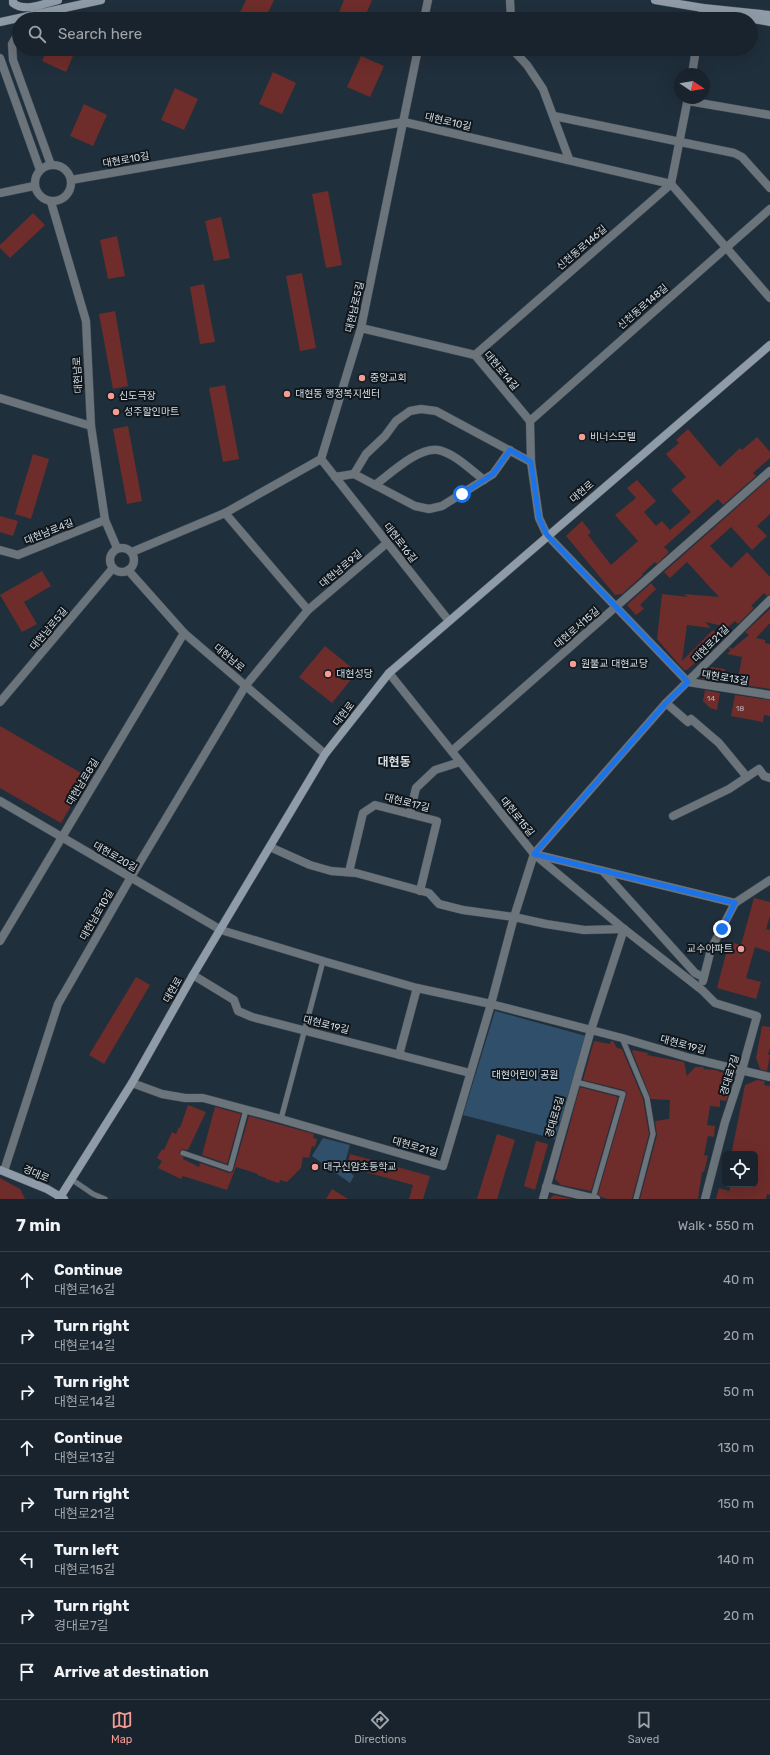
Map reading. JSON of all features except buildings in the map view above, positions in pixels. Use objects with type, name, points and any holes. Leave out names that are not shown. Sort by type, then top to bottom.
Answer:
[{"type":"main road","points":[[13,0],[13,3],[17,6],[26,8],[58,0]]},
{"type":"main road","points":[[52,12],[101,0]]},
{"type":"main road","points":[[655,0],[722,12]]},
{"type":"main road","points":[[703,8],[741,12]]},
{"type":"main road","points":[[758,14],[770,15]]},
{"type":"main road","points":[[758,19],[770,22]]},
{"type":"main road","points":[[0,22],[12,20]]},
{"type":"main road","name":"대현로","points":[[61,1198],[132,1083],[193,975],[325,754],[389,673],[547,535],[770,345]]},
{"type":"main road","name":"경대로","points":[[2,1170],[61,1198]]},
{"type":"street","points":[[425,12],[428,0]]},
{"type":"street","points":[[510,0],[510,12]]},
{"type":"street","points":[[702,12],[703,8]]},
{"type":"street","points":[[13,56],[51,165]]},
{"type":"street","name":"대현남로5길","points":[[321,459],[361,328],[417,56]]},
{"type":"street","points":[[519,56],[527,65],[543,89],[569,159]]},
{"type":"street","points":[[693,68],[695,56]]},
{"type":"street","points":[[0,58],[40,170]]},
{"type":"street","points":[[687,104],[671,184],[770,298]]},
{"type":"street","points":[[710,104],[769,115]]},
{"type":"street","points":[[554,116],[734,154],[742,157],[770,188]]},
{"type":"street","name":"대현로10길","points":[[70,180],[404,122],[569,159],[671,184]]},
{"type":"street","points":[[51,165],[62,167],[67,171],[70,180],[70,189],[63,199],[51,202],[40,197],[34,186],[36,174],[40,170],[51,165]]},
{"type":"street","name":"신천동로146길","points":[[475,355],[671,184]]},
{"type":"street","points":[[0,194],[34,186]]},
{"type":"street","name":"대현남로","points":[[51,202],[86,321],[91,426],[105,520],[117,548]]},
{"type":"street","name":"신천동로148길","points":[[530,421],[770,209]]},
{"type":"street","name":"대현로14길","points":[[361,328],[475,355],[530,421]]},
{"type":"street","points":[[0,398],[91,426]]},
{"type":"street","points":[[354,474],[366,454],[385,436],[396,421],[410,411],[421,408],[436,412],[531,462]]},
{"type":"street","points":[[530,421],[531,462],[539,518],[547,535]]},
{"type":"street","points":[[374,485],[416,455],[427,450],[438,450],[454,458],[484,480]]},
{"type":"street","points":[[335,477],[354,474],[415,506],[429,510],[442,506],[493,474],[510,450]]},
{"type":"street","points":[[132,552],[225,513],[321,459]]},
{"type":"street","name":"대현로16길","points":[[321,459],[449,621]]},
{"type":"street","name":"대현로서15길","points":[[452,751],[770,471]]},
{"type":"street","points":[[225,513],[308,610]]},
{"type":"street","name":"대현남로4길","points":[[0,550],[18,555],[105,520]]},
{"type":"street","name":"대현로13길","points":[[547,535],[688,682],[770,695]]},
{"type":"street","name":"대현남로9길","points":[[246,685],[308,610],[387,543]]},
{"type":"street","points":[[117,548],[125,548],[132,552],[133,564],[128,570],[120,572],[113,568],[111,565],[111,553],[117,548]]},
{"type":"street","name":"대현남로5길","points":[[0,702],[113,568]]},
{"type":"street","name":"대현남로","points":[[128,570],[184,633],[325,754]]},
{"type":"street","name":"대현로21길","points":[[132,1083],[162,1094],[185,1098],[203,1098],[443,1166],[491,1004],[514,917],[534,854],[666,703],[770,600]]},
{"type":"street","name":"대현남로8길","points":[[0,942],[184,633]]},
{"type":"street","name":"대현로15길","points":[[389,673],[534,854],[624,929]]},
{"type":"street","name":"대현남로10길","points":[[2,1170],[58,1004],[130,877],[246,685]]},
{"type":"street","points":[[666,703],[688,722],[691,719],[719,743],[747,777]]},
{"type":"street","points":[[410,814],[416,788],[435,770],[460,762]]},
{"type":"street","points":[[673,816],[729,788],[759,769],[764,776],[770,778]]},
{"type":"street","name":"대현로20길","points":[[0,801],[221,930]]},
{"type":"street","name":"대현로17길","points":[[348,872],[363,813],[375,805],[437,821],[420,891]]},
{"type":"street","points":[[270,847],[310,865],[331,871],[348,872],[386,880],[428,893],[439,904],[445,906],[584,930],[624,929],[591,1030]]},
{"type":"street","points":[[534,854],[735,903]]},
{"type":"street","points":[[603,871],[695,973],[703,977]]},
{"type":"street","points":[[702,990],[703,977],[711,949],[735,903],[770,880]]},
{"type":"street","name":"경대로7길","points":[[624,929],[702,990],[715,1003],[757,1016],[742,1070],[725,1122],[705,1199]]},
{"type":"street","name":"대현로19길","points":[[221,930],[417,988],[491,1004],[622,1038],[690,1058],[770,1077]]},
{"type":"street","name":"대현로19길","points":[[193,975],[234,1000],[238,1011],[252,1017],[470,1073]]},
{"type":"street","points":[[399,1056],[417,988]]},
{"type":"street","name":"경대로5길","points":[[543,1199],[591,1030]]},
{"type":"street","points":[[546,1186],[595,1199]]},
{"type":"lane","points":[[281,1119],[323,961]]},
{"type":"lane","points":[[622,1038],[647,1098],[653,1134],[636,1199]]},
{"type":"lane","points":[[576,1082],[623,1094],[595,1199]]},
{"type":"lane","points":[[183,1153],[230,1169],[246,1110]]},
{"type":"lane","points":[[71,1180],[104,1199]]},
{"type":"green space","name":"대현어린이 공원","points":[[495,1011],[586,1036],[555,1139],[463,1115]]},
{"type":"green space","points":[[323,1138],[350,1145],[344,1166],[354,1176],[350,1183],[312,1156]]},
{"type":"place","name":"중앙교회","points":[[362,378]]},
{"type":"place","name":"대현동 행정복지센터","points":[[287,394]]},
{"type":"place","name":"신도극장","points":[[111,396]]},
{"type":"place","name":"성주할인마트","points":[[116,412]]},
{"type":"place","name":"비너스모텔","points":[[582,437]]},
{"type":"place","name":"원불교 대현교당","points":[[573,664]]},
{"type":"place","name":"대현성당","points":[[328,674]]},
{"type":"place","name":"교수아파트","points":[[741,949]]},
{"type":"place","name":"대구신암초등학교","points":[[315,1167]]},
{"type":"district","name":"대현동","points":[[394,762]]},
{"type":"route","points":[[462,494],[493,474],[510,450],[531,462],[539,518],[547,535],[688,682],[666,703],[534,854],[735,903],[722,929]]}]
